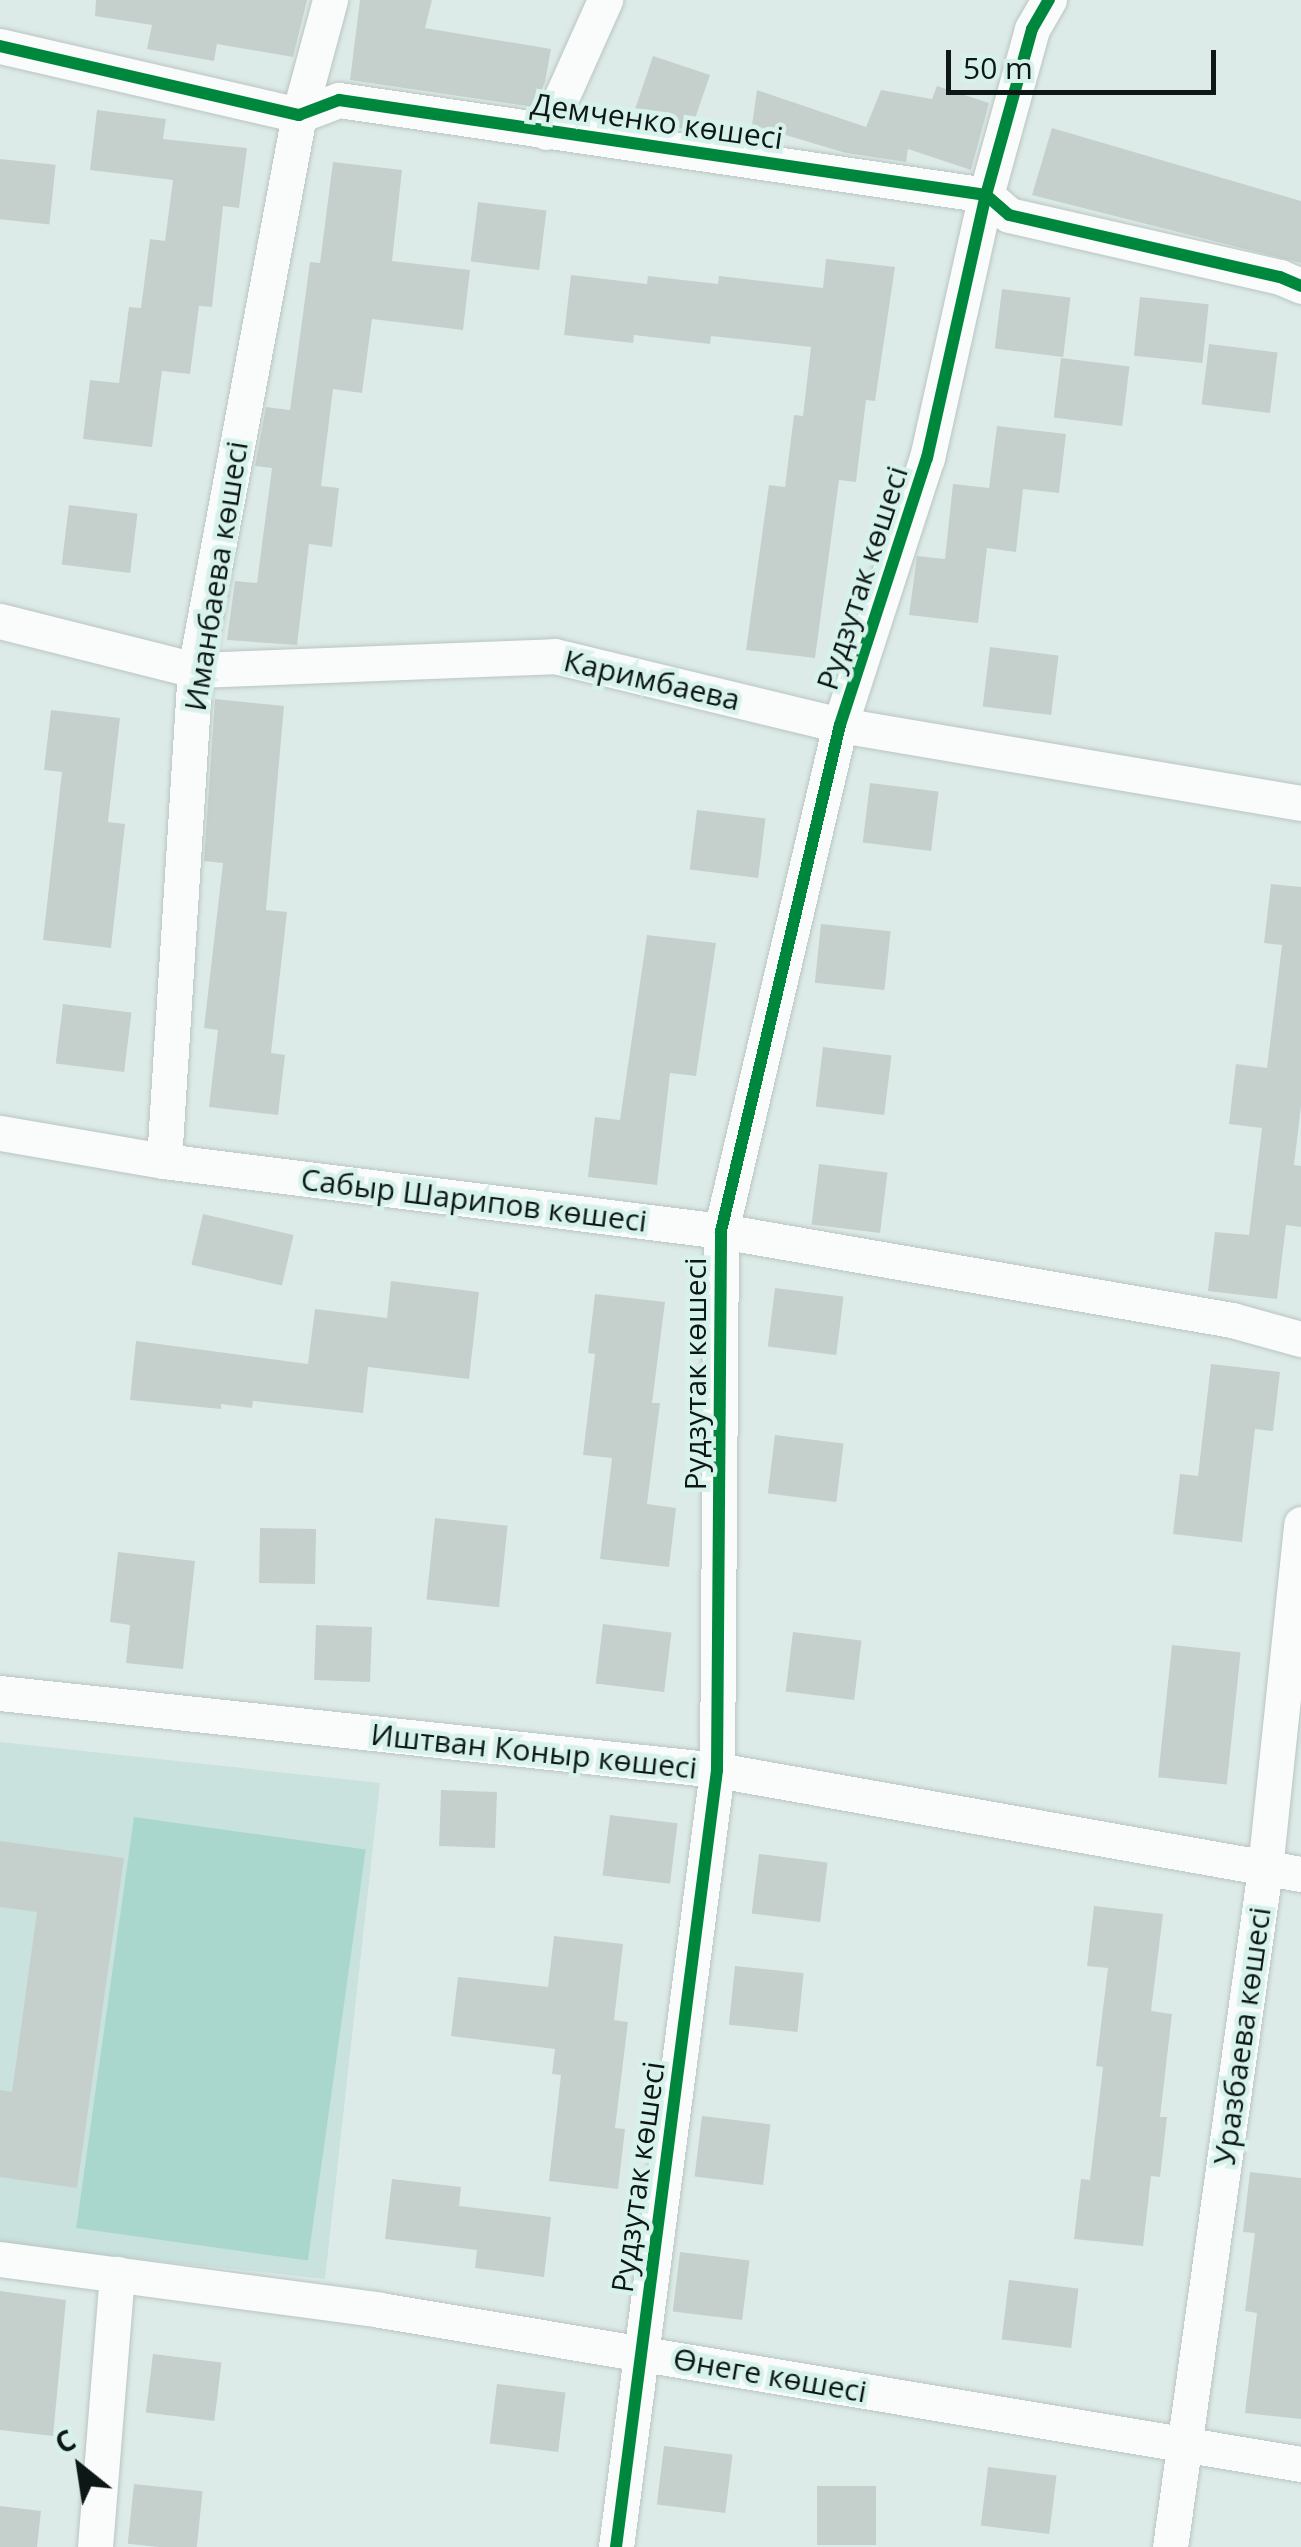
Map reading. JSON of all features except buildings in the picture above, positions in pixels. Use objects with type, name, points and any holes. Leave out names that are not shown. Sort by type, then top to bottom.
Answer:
[{"type":"street","name":"Иманбаева көшесі","points":[[164,1161],[195,670],[299,114],[330,0]]},
{"type":"street","points":[[546,132],[605,0]]},
{"type":"street","name":"Рудзутак көшесі","points":[[616,2547],[718,1770],[721,1231],[840,726],[927,458],[986,195],[1032,29],[1049,0]]},
{"type":"street","name":"Демченко көшесі","points":[[0,46],[299,114],[339,100],[986,195],[1009,216],[1280,277],[1301,286]]},
{"type":"street","name":"Каримбаева","points":[[0,621],[195,670],[555,656],[840,726],[1301,803]]},
{"type":"street","name":"Сабыр Шарипов көшесі","points":[[0,1133],[164,1161],[721,1231],[1232,1320],[1301,1339]]},
{"type":"street","name":"Уразбаева көшесі","points":[[1170,2547],[1265,1869],[1301,1524]]},
{"type":"street","name":"Иштван Коныр көшесі","points":[[0,1693],[718,1770],[1301,1874]]},
{"type":"street","name":"Өнеге көшесі","points":[[0,2258],[380,2310],[1301,2464]]},
{"type":"street","points":[[95,2547],[117,2274]]},
{"type":"shaded area","points":[[0,1742],[380,1783],[325,2279],[0,2244]]},
{"type":"green space","points":[[134,1817],[366,1850],[308,2261],[76,2228]]},
{"type":"cycle path","points":[[616,2547],[717,1770],[721,1231],[840,725],[927,458],[986,195],[1032,29],[1049,0]]},
{"type":"cycle path","points":[[0,46],[299,115],[339,100],[986,195],[1009,215],[1280,277],[1301,286]]}]
